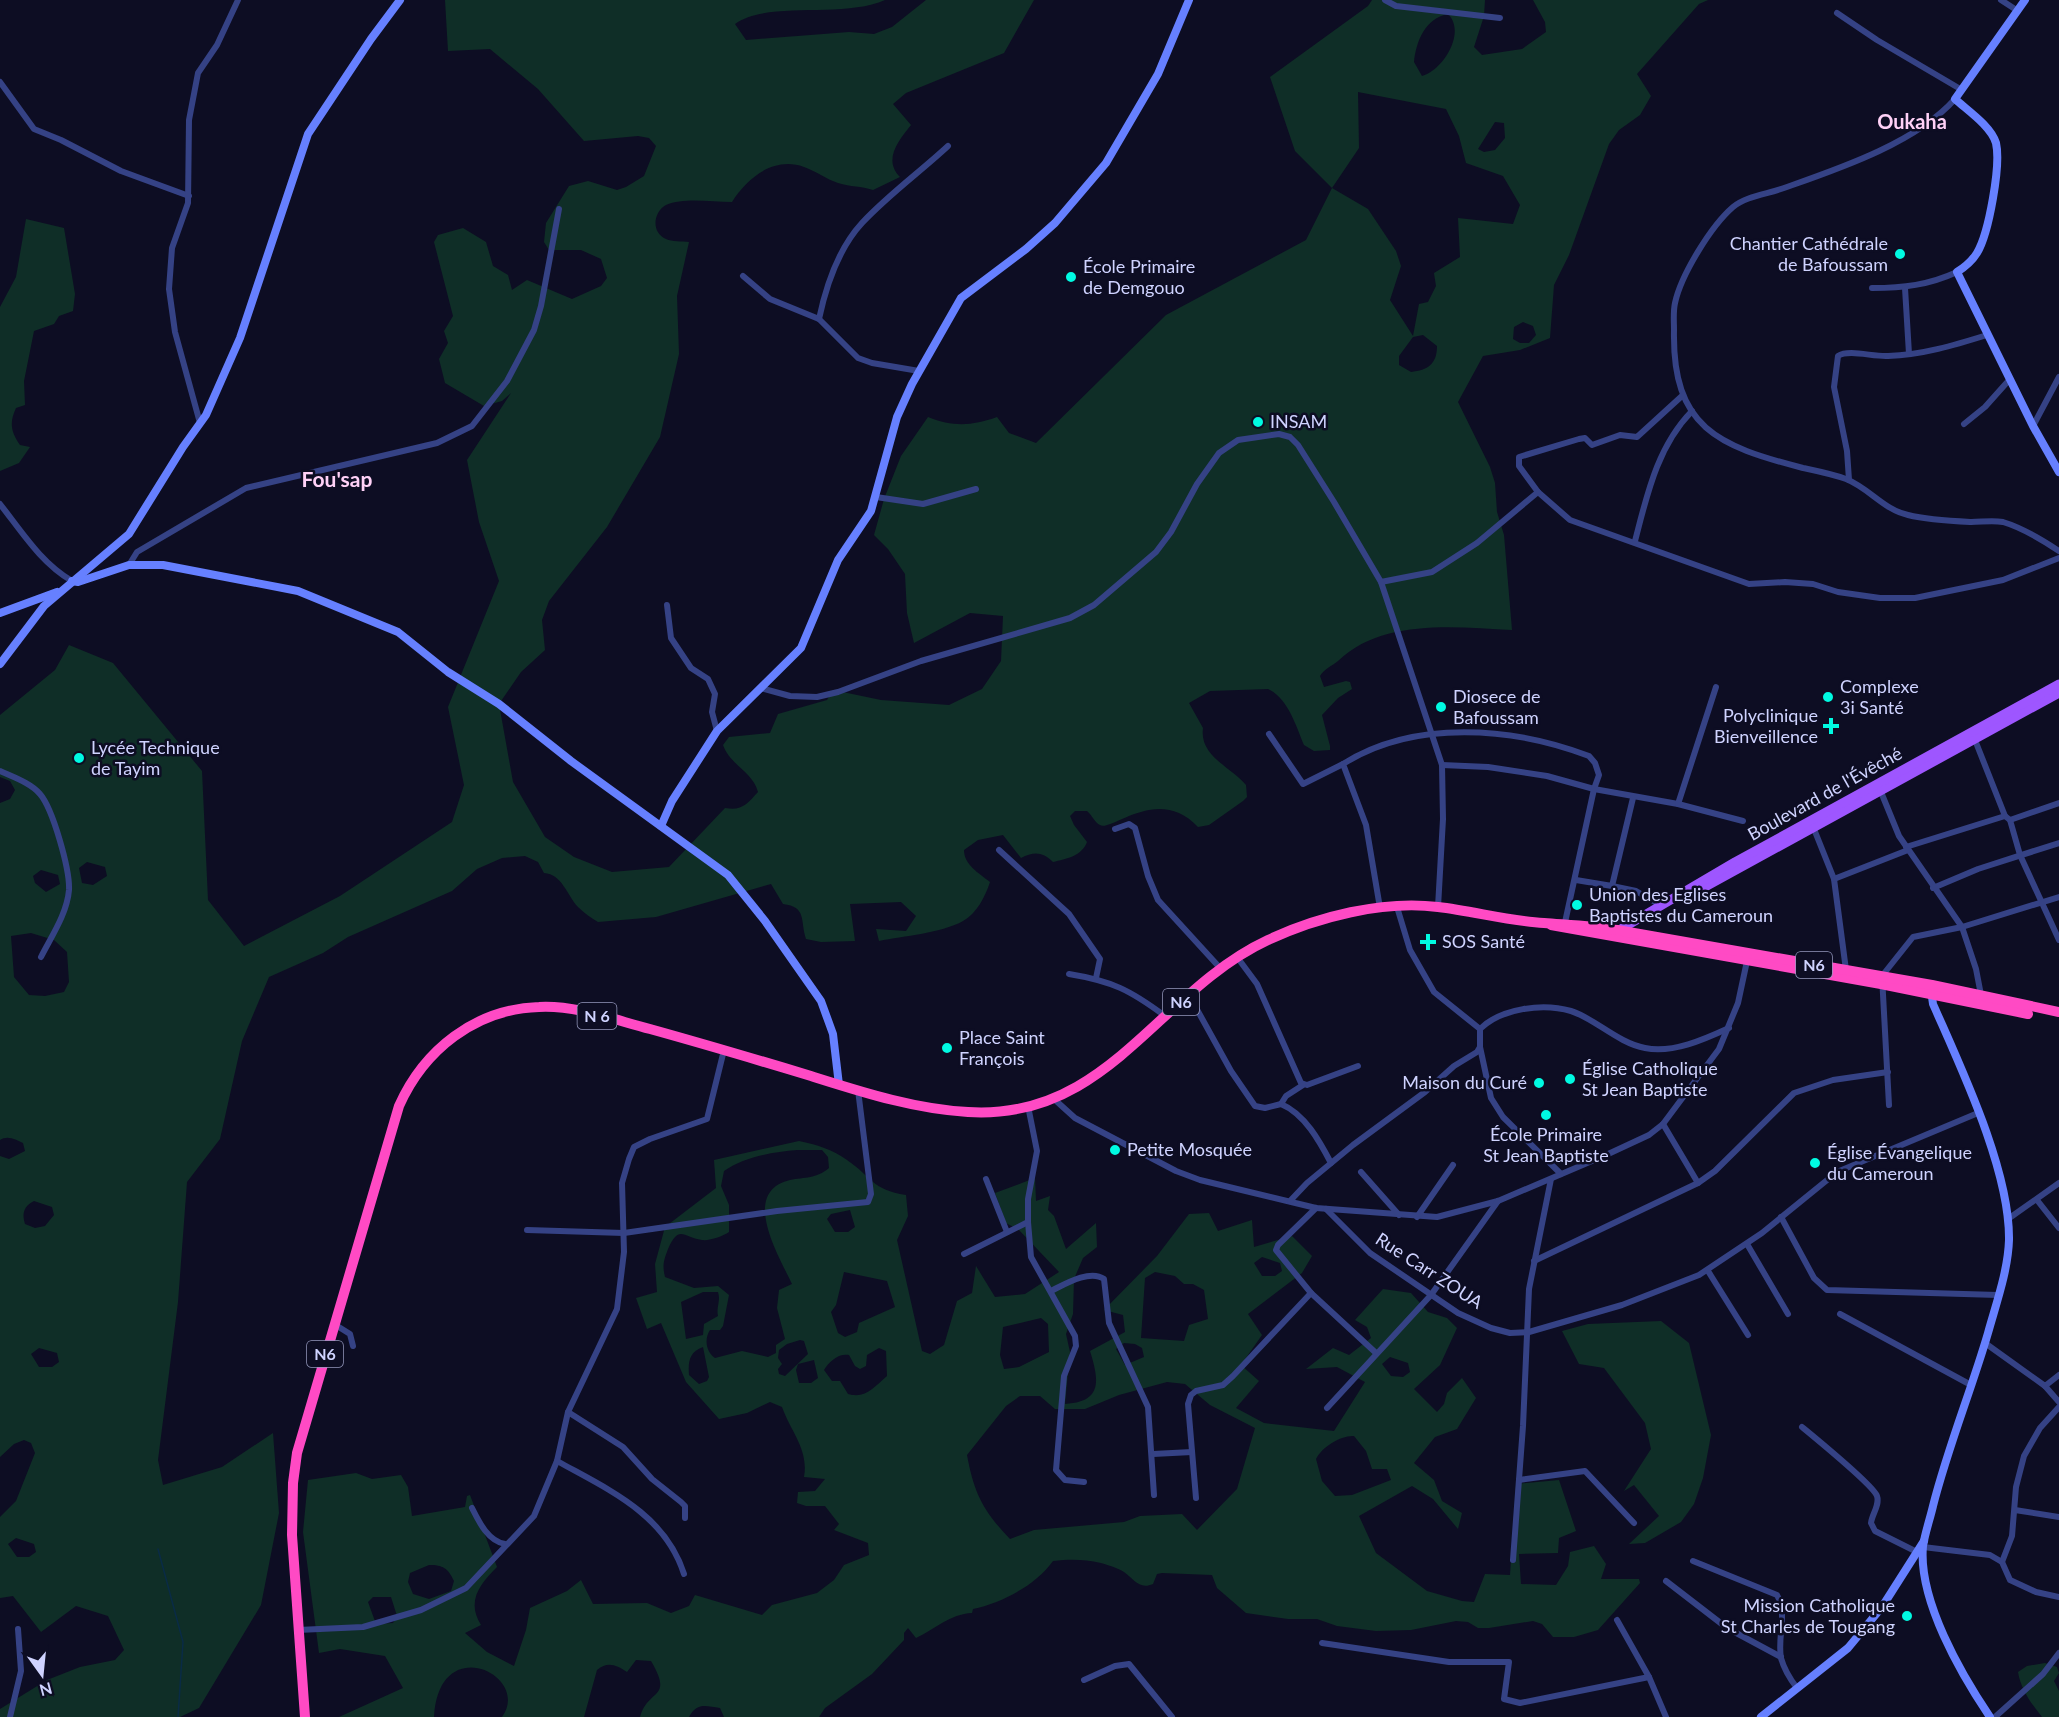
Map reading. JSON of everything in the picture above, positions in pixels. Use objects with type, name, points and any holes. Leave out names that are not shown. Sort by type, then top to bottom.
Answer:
[{"type":"highway","name":"N6","points":[[1054,1099],[1107,1069],[1189,995],[1237,957],[1266,941],[1319,922],[1380,908],[1438,907],[1618,934],[1931,989],[2059,1019]]},
{"type":"highway","name":"N6","points":[[1747,958],[1846,970],[1881,980]]},
{"type":"highway","name":"N6","points":[[1979,1000],[2059,1012]]},
{"type":"highway","name":"N 6","points":[[470,1026],[514,1010],[554,1007],[616,1020],[724,1050]]},
{"type":"highway","name":"N6","points":[[305,1717],[293,1584],[293,1483],[304,1426],[399,1106],[406,1090],[435,1050],[453,1035],[470,1026]]},
{"type":"highway","points":[[724,1050],[914,1105],[970,1113],[1029,1106],[1054,1099]]},
{"type":"main road","name":"Boulevard de l'Évêché","points":[[1618,934],[1660,905],[1848,806],[2059,684]]},
{"type":"main road","name":"Boulevard de l'Évêché","points":[[1618,934],[1736,865],[1814,828],[1848,806],[1881,792],[2059,693]]},
{"type":"street","points":[[200,423],[175,332],[169,289],[172,248],[189,196],[189,120],[198,73],[218,45],[238,0]]},
{"type":"street","points":[[0,664],[30,622],[72,581],[129,534],[217,396],[240,338],[308,134],[371,39],[400,0]]},
{"type":"street","points":[[661,826],[672,801],[717,731],[801,648],[838,560],[871,511],[897,417],[919,372],[961,298],[1026,249],[1055,223],[1106,163],[1158,74],[1189,0]]},
{"type":"street","points":[[1385,0],[1396,6],[1500,18]]},
{"type":"street","points":[[2001,0],[2018,11]]},
{"type":"street","points":[[2025,0],[1962,90],[1938,114],[1896,142],[1805,181],[1747,200],[1733,207],[1682,281],[1674,306],[1675,372],[1683,395],[1692,411],[1706,430],[1721,440],[1768,458],[1849,480],[1897,512],[1929,519],[2004,523],[2034,535],[2059,551]]},
{"type":"street","points":[[1837,13],[1877,40],[1962,90]]},
{"type":"street","points":[[0,82],[34,129],[61,140],[121,171],[189,196]]},
{"type":"street","points":[[1872,288],[1905,288],[1934,282],[1957,272],[1978,252],[1986,226],[1996,155],[1995,142],[1990,132],[1955,99]]},
{"type":"street","points":[[819,319],[825,290],[835,266],[860,224],[948,146]]},
{"type":"street","points":[[129,565],[137,552],[246,488],[437,443],[472,426],[507,381],[534,330],[559,209]]},
{"type":"street","points":[[1957,272],[2033,426],[2059,472]]},
{"type":"street","points":[[743,276],[770,299],[819,319],[858,358],[919,372]]},
{"type":"street","points":[[1905,288],[1909,354]]},
{"type":"street","points":[[1849,480],[1847,451],[1834,387],[1836,359],[1843,353],[1877,356],[1909,354],[1956,345],[1988,335]]},
{"type":"street","points":[[2033,426],[2059,376]]},
{"type":"street","points":[[1964,424],[1985,407],[2010,379]]},
{"type":"street","points":[[1683,395],[1637,437],[1620,435],[1594,445],[1585,438],[1579,439],[1519,457],[1519,466],[1538,492],[1570,520],[1749,584],[1785,582],[1813,584],[1838,592],[1915,598],[2003,580],[2059,558]]},
{"type":"street","points":[[1635,542],[1655,470],[1675,430],[1692,411]]},
{"type":"street","points":[[761,688],[790,696],[817,696],[838,692],[921,661],[1070,618],[1095,605],[1156,552],[1171,532],[1197,484],[1219,453],[1238,440],[1280,434],[1290,437],[1298,445],[1381,582],[1442,765],[1443,819],[1438,907]]},
{"type":"street","points":[[876,497],[923,504],[976,489]]},
{"type":"street","points":[[1381,582],[1432,572],[1477,543],[1538,492]]},
{"type":"street","points":[[0,504],[39,555],[57,572],[72,581],[78,582],[129,565],[163,565],[257,581],[298,591],[380,622],[398,632],[448,672],[499,704],[571,761],[728,875],[800,969],[821,1001],[830,1021],[839,1085]]},
{"type":"street","points":[[0,613],[63,590]]},
{"type":"street","points":[[667,605],[671,638],[691,668],[708,679],[716,694],[712,712],[717,731]]},
{"type":"street","points":[[1678,804],[1716,687]]},
{"type":"street","points":[[1269,734],[1303,784],[1356,756],[1381,746],[1432,735],[1500,733],[1573,750],[1588,756],[1595,763],[1599,775],[1594,789],[1565,926]]},
{"type":"street","points":[[1975,740],[2008,818],[2020,855],[2059,940]]},
{"type":"street","points":[[1343,764],[1366,825],[1380,908]]},
{"type":"street","points":[[1442,765],[1488,767],[1535,774],[1633,798],[1678,804],[1743,821]]},
{"type":"street","points":[[0,771],[40,794],[60,839],[66,861],[69,890],[63,914],[41,957]]},
{"type":"street","points":[[1881,792],[1907,848],[1962,927],[1976,969],[1979,1000]]},
{"type":"street","points":[[1612,886],[1633,798]]},
{"type":"street","points":[[1834,879],[1907,848],[2059,803]]},
{"type":"street","points":[[1115,829],[1129,824],[1135,828],[1148,876],[1158,900],[1221,969]]},
{"type":"street","points":[[1814,828],[1834,879],[1846,970]]},
{"type":"street","points":[[1934,888],[2020,855],[2059,843]]},
{"type":"street","points":[[999,850],[1070,914],[1100,959],[1096,978]]},
{"type":"street","points":[[1576,880],[1636,891],[1660,905]]},
{"type":"street","points":[[1889,1105],[1881,980],[1913,938],[1962,927],[2059,897]]},
{"type":"street","points":[[1397,907],[1410,950],[1434,992],[1480,1029]]},
{"type":"street","points":[[1237,957],[1257,984],[1303,1085]]},
{"type":"street","points":[[1054,1099],[1075,1118],[1176,1171],[1200,1180],[1316,1208],[1437,1217],[1498,1202],[1649,1135],[1663,1125],[1700,1078],[1730,1028],[1747,958]]},
{"type":"street","points":[[1069,974],[1096,978],[1128,989],[1165,1016]]},
{"type":"street","points":[[1761,1717],[1771,1714],[1797,1688],[1848,1648],[1882,1607],[1922,1546],[1998,1295],[2009,1242],[2008,1219],[1978,1113],[1931,989]]},
{"type":"street","points":[[1189,995],[1231,1071],[1255,1106],[1265,1108],[1281,1104],[1286,1096],[1303,1085],[1358,1066]]},
{"type":"street","points":[[1480,1029],[1497,1016],[1514,1010],[1562,1010],[1578,1014],[1645,1048],[1663,1049],[1697,1041],[1730,1028]]},
{"type":"street","points":[[1480,1029],[1480,1047],[1491,1098],[1511,1128],[1561,1174]]},
{"type":"street","points":[[1290,1202],[1307,1183],[1331,1163],[1425,1092],[1454,1065],[1477,1052],[1480,1047]]},
{"type":"street","points":[[298,1630],[363,1627],[422,1610],[466,1588],[487,1569],[504,1544],[534,1516],[557,1461],[568,1412],[617,1309],[622,1278],[624,1233],[622,1183],[634,1147],[707,1119],[724,1050]]},
{"type":"street","points":[[1534,1261],[1698,1183],[1715,1170],[1794,1093],[1833,1080],[1888,1072]]},
{"type":"street","points":[[527,1230],[624,1233],[777,1210],[868,1202],[872,1194],[858,1090]]},
{"type":"street","points":[[1281,1104],[1296,1113],[1307,1125],[1331,1163]]},
{"type":"street","points":[[1029,1106],[1037,1151],[1028,1199],[1031,1257],[1071,1325],[1076,1346],[1064,1376],[1056,1470],[1065,1480],[1084,1482]]},
{"type":"street","name":"Rue Carr ZOUA","points":[[1326,1209],[1370,1253],[1458,1313],[1491,1328],[1510,1333],[1528,1332],[1622,1305],[1708,1271],[1747,1244],[1837,1172],[1978,1113]]},
{"type":"street","points":[[1663,1125],[1698,1183]]},
{"type":"street","points":[[1417,1217],[1453,1165]]},
{"type":"street","points":[[1361,1172],[1400,1215]]},
{"type":"street","points":[[986,1179],[1007,1232]]},
{"type":"street","points":[[1513,1560],[1528,1332],[1528,1288],[1551,1179]]},
{"type":"street","points":[[2008,1219],[2059,1183]]},
{"type":"street","points":[[2037,1200],[2059,1228]]},
{"type":"street","points":[[1328,1408],[1431,1295],[1498,1202]]},
{"type":"street","points":[[1316,1208],[1277,1247],[1279,1255],[1311,1293],[1376,1353]]},
{"type":"street","points":[[1781,1217],[1814,1278],[1827,1290],[1998,1295]]},
{"type":"street","points":[[964,1254],[1028,1222]]},
{"type":"street","points":[[1747,1244],[1788,1314]]},
{"type":"street","points":[[1708,1271],[1748,1335]]},
{"type":"street","points":[[1051,1291],[1088,1277],[1097,1276],[1104,1279],[1110,1326],[1148,1407],[1154,1495]]},
{"type":"street","points":[[1196,1498],[1188,1404],[1191,1395],[1196,1391],[1222,1385],[1311,1293]]},
{"type":"street","points":[[1840,1314],[1971,1385]]},
{"type":"street","points":[[334,1323],[350,1334],[353,1346]]},
{"type":"street","points":[[1985,1343],[2045,1386],[2059,1404],[2040,1428],[2024,1456],[2016,1487],[2012,1536],[2002,1562]]},
{"type":"street","points":[[2045,1386],[2059,1375]]},
{"type":"street","points":[[568,1412],[623,1447],[652,1479],[685,1506],[685,1518]]},
{"type":"street","points":[[1802,1427],[1832,1451],[1875,1493],[1877,1505],[1871,1524],[1875,1531],[1922,1546],[1990,1555],[2002,1562],[2010,1580],[2036,1592],[2059,1597]]},
{"type":"street","points":[[1153,1454],[1192,1452]]},
{"type":"street","points":[[557,1461],[637,1508],[666,1535],[678,1552],[684,1574]]},
{"type":"street","points":[[1519,1480],[1585,1471],[1634,1523]]},
{"type":"street","points":[[472,1508],[490,1536],[498,1543],[504,1544]]},
{"type":"street","points":[[2014,1510],[2059,1517]]},
{"type":"street","points":[[1922,1546],[1927,1587],[1944,1635],[1959,1669],[1990,1717]]},
{"type":"street","points":[[1692,1561],[1777,1595],[1782,1609],[1781,1657],[1787,1674],[1797,1688]]},
{"type":"street","points":[[1666,1581],[1727,1628],[1781,1657]]},
{"type":"street","points":[[1617,1620],[1649,1677],[1666,1717]]},
{"type":"street","points":[[10,1717],[21,1671],[18,1629]]},
{"type":"street","points":[[1322,1642],[1449,1662],[1509,1662],[1504,1699],[1520,1703],[1649,1677]]},
{"type":"street","points":[[1995,1717],[2043,1674],[2059,1653]]},
{"type":"street","points":[[1084,1680],[1115,1666],[1130,1664],[1172,1717]]},
{"type":"green space","points":[[445,0],[885,0],[868,6],[785,11],[749,17],[735,24],[746,40],[849,32],[874,34],[892,27],[926,0],[1034,0],[1004,53],[906,93],[893,104],[911,125],[901,137],[894,151],[893,164],[900,177],[873,190],[838,183],[804,167],[782,164],[753,177],[732,202],[681,201],[666,205],[658,212],[656,227],[661,236],[671,241],[689,242],[677,296],[679,354],[660,437],[607,527],[549,601],[542,620],[545,650],[521,672],[499,704],[513,782],[545,837],[574,857],[612,872],[669,867],[725,808],[744,806],[758,792],[751,779],[726,752],[723,745],[729,737],[770,733],[778,714],[827,700],[833,690],[881,700],[949,705],[982,689],[1001,661],[1003,616],[970,613],[914,643],[907,613],[905,574],[888,549],[874,535],[884,499],[901,456],[928,417],[962,424],[997,417],[1009,433],[1036,443],[1166,315],[1306,240],[1332,188],[1295,151],[1270,77],[1368,6],[1372,0],[1485,0],[1484,16],[1474,47],[1482,55],[1522,49],[1546,32],[1545,22],[1533,0],[1708,0],[1699,4],[1637,74],[1651,96],[1640,115],[1619,130],[1609,144],[1569,255],[1554,285],[1550,338],[1520,350],[1483,356],[1458,402],[1490,467],[1495,483],[1497,512],[1504,535],[1512,630],[1420,628],[1376,638],[1356,647],[1320,676],[1324,687],[1346,681],[1350,682],[1352,689],[1338,698],[1322,715],[1330,750],[1314,751],[1304,745],[1286,706],[1275,693],[1268,689],[1210,691],[1189,703],[1203,728],[1203,738],[1211,754],[1246,785],[1247,797],[1243,801],[1209,825],[1198,827],[1183,815],[1168,810],[1153,809],[1106,825],[1098,824],[1087,811],[1075,811],[1070,816],[1087,842],[1085,847],[1077,854],[1053,862],[1046,856],[1038,854],[1030,854],[1021,858],[1003,835],[978,840],[964,850],[965,855],[973,868],[990,882],[988,888],[972,914],[963,921],[944,928],[879,941],[876,929],[906,931],[916,916],[901,902],[850,904],[855,941],[821,942],[806,939],[799,911],[783,904],[771,884],[656,917],[598,922],[578,907],[560,881],[544,873],[538,862],[525,856],[502,858],[477,869],[452,891],[348,937],[323,953],[269,977],[242,1041],[220,1139],[187,1182],[178,1302],[158,1460],[163,1485],[222,1467],[273,1433],[279,1513],[261,1605],[199,1708],[180,1717],[0,1717],[0,1709],[47,1680],[80,1667],[115,1660],[124,1650],[108,1616],[76,1606],[41,1632],[13,1596],[0,1598],[0,1517],[16,1501],[35,1453],[31,1443],[24,1440],[14,1444],[0,1457],[0,1156],[9,1159],[25,1151],[23,1143],[17,1140],[9,1138],[0,1140],[0,803],[10,799],[15,790],[10,781],[0,777],[0,715],[55,670],[69,645],[113,663],[202,771],[208,900],[244,946],[340,896],[452,822],[464,785],[448,707],[499,581],[479,522],[467,460],[511,393],[502,401],[484,406],[445,383],[439,359],[448,343],[444,331],[453,316],[434,242],[438,235],[463,228],[486,242],[493,266],[508,275],[512,290],[527,280],[572,299],[601,286],[607,278],[601,259],[581,250],[549,250],[544,242],[546,223],[569,186],[588,181],[617,190],[644,176],[656,146],[649,138],[638,136],[584,141],[538,89],[490,49],[448,51]],"holes":[[[1448,14],[1455,31],[1450,50],[1444,59],[1430,73],[1422,76],[1414,62],[1420,39],[1433,20]],[[1358,92],[1446,109],[1459,136],[1466,163],[1503,176],[1520,205],[1513,224],[1458,218],[1460,257],[1434,273],[1436,286],[1428,302],[1419,304],[1413,336],[1390,300],[1401,266],[1396,251],[1368,209],[1332,188],[1359,148]],[[1495,122],[1504,123],[1505,138],[1495,150],[1484,152],[1478,149]],[[1523,322],[1533,326],[1536,335],[1529,343],[1520,343],[1513,339],[1514,327]],[[1423,335],[1437,346],[1433,362],[1427,368],[1411,372],[1399,365],[1399,356],[1413,337]],[[87,862],[105,867],[107,876],[93,885],[82,883],[79,868]],[[41,870],[58,875],[60,884],[46,892],[35,883],[33,876]],[[31,933],[54,940],[67,952],[69,982],[64,992],[45,996],[29,995],[14,977],[11,936]],[[34,1201],[52,1207],[54,1215],[45,1226],[35,1228],[25,1224],[26,1208]],[[39,1348],[57,1353],[59,1362],[52,1367],[39,1367],[31,1354]],[[16,1538],[34,1544],[36,1552],[29,1557],[17,1557],[8,1544]]]},
{"type":"green space","points":[[26,219],[64,228],[75,294],[73,311],[59,316],[54,324],[34,331],[24,381],[25,405],[16,408],[12,418],[13,432],[20,445],[30,447],[19,463],[0,471],[0,307],[16,277]]},
{"type":"green space","points":[[799,1141],[836,1153],[879,1186],[906,1195],[908,1216],[897,1240],[922,1351],[930,1354],[944,1345],[957,1301],[972,1293],[976,1266],[995,1297],[1025,1294],[1059,1272],[1019,1230],[1006,1223],[995,1193],[1035,1178],[1036,1201],[1050,1196],[1048,1210],[1054,1216],[1066,1249],[1096,1223],[1097,1247],[1083,1258],[1074,1279],[1073,1314],[1066,1334],[1070,1352],[1065,1404],[1086,1399],[1095,1388],[1095,1371],[1090,1351],[1125,1332],[1123,1315],[1104,1310],[1157,1256],[1189,1214],[1209,1213],[1218,1231],[1252,1220],[1254,1247],[1292,1236],[1312,1256],[1302,1273],[1248,1314],[1262,1335],[1241,1365],[1259,1381],[1236,1408],[1264,1423],[1334,1431],[1365,1382],[1337,1367],[1306,1369],[1333,1348],[1349,1355],[1371,1338],[1367,1327],[1355,1320],[1383,1289],[1411,1293],[1428,1312],[1447,1318],[1457,1328],[1440,1365],[1414,1389],[1437,1412],[1444,1404],[1447,1393],[1462,1378],[1476,1398],[1457,1429],[1435,1437],[1414,1463],[1434,1480],[1442,1501],[1462,1513],[1458,1529],[1433,1499],[1412,1486],[1359,1516],[1376,1553],[1427,1591],[1474,1602],[1485,1574],[1510,1575],[1516,1484],[1559,1480],[1576,1531],[1559,1538],[1558,1553],[1519,1554],[1521,1584],[1556,1585],[1568,1566],[1570,1552],[1594,1546],[1606,1564],[1601,1579],[1639,1579],[1640,1583],[1598,1630],[1574,1637],[1553,1637],[1542,1624],[1533,1621],[1478,1628],[1468,1622],[1456,1621],[1411,1630],[1376,1631],[1337,1626],[1317,1619],[1288,1619],[1246,1613],[1217,1588],[1212,1575],[1162,1573],[1157,1574],[1153,1584],[1144,1586],[1122,1571],[1104,1564],[1083,1560],[1059,1560],[1053,1561],[1037,1578],[1007,1598],[973,1609],[972,1613],[950,1619],[916,1638],[908,1628],[904,1633],[904,1640],[872,1674],[825,1708],[819,1717],[724,1717],[720,1708],[706,1706],[695,1709],[689,1717],[640,1717],[648,1702],[660,1688],[660,1682],[651,1661],[636,1660],[627,1672],[612,1665],[597,1670],[584,1717],[502,1717],[508,1702],[505,1687],[495,1676],[481,1669],[466,1668],[451,1675],[440,1690],[434,1717],[339,1717],[403,1688],[385,1656],[340,1649],[319,1653],[303,1532],[308,1480],[356,1473],[372,1479],[401,1475],[408,1487],[412,1516],[465,1507],[467,1496],[470,1495],[497,1567],[477,1593],[475,1608],[481,1625],[465,1633],[487,1652],[514,1666],[526,1630],[530,1608],[567,1591],[581,1580],[593,1604],[647,1603],[671,1613],[689,1606],[695,1595],[762,1615],[772,1605],[817,1593],[834,1580],[844,1565],[869,1555],[868,1543],[834,1530],[839,1524],[825,1506],[806,1506],[797,1503],[798,1492],[815,1491],[825,1479],[804,1477],[802,1450],[782,1407],[770,1402],[747,1413],[719,1419],[686,1382],[661,1323],[647,1329],[636,1298],[657,1292],[655,1264],[665,1227],[716,1188],[714,1160]],"holes":[[[797,1150],[822,1150],[828,1157],[829,1168],[824,1172],[815,1176],[790,1180],[775,1187],[767,1198],[765,1211],[767,1227],[792,1284],[779,1290],[777,1308],[785,1339],[776,1345],[776,1353],[768,1357],[742,1351],[715,1358],[708,1349],[707,1337],[710,1330],[720,1330],[723,1326],[729,1295],[718,1286],[694,1288],[665,1277],[665,1260],[672,1241],[679,1234],[705,1240],[729,1232],[729,1205],[721,1186],[724,1171],[740,1162],[768,1154]],[[850,1210],[855,1227],[848,1232],[835,1232],[827,1219],[831,1214]],[[1262,1257],[1280,1263],[1282,1271],[1275,1276],[1262,1276],[1254,1263]],[[844,1272],[887,1281],[895,1307],[859,1323],[857,1332],[845,1337],[838,1333],[831,1312],[836,1305]],[[1155,1272],[1175,1276],[1184,1284],[1193,1284],[1204,1290],[1208,1319],[1189,1325],[1184,1341],[1141,1338],[1145,1278]],[[703,1292],[718,1292],[718,1316],[704,1324],[703,1335],[686,1339],[681,1302]],[[1041,1318],[1048,1324],[1049,1352],[1019,1367],[1004,1369],[1000,1355],[1003,1327]],[[804,1341],[808,1354],[785,1376],[779,1374],[778,1369],[782,1364],[778,1358],[779,1350],[787,1344]],[[1124,1343],[1135,1344],[1142,1348],[1144,1357],[1125,1365],[1116,1349]],[[703,1347],[709,1377],[707,1381],[699,1384],[689,1375],[689,1362],[692,1355]],[[879,1348],[886,1351],[887,1376],[874,1388],[860,1395],[848,1394],[840,1381],[832,1381],[824,1370],[828,1364],[841,1355],[849,1355],[855,1366],[860,1369],[866,1366],[867,1355]],[[1390,1357],[1408,1363],[1410,1372],[1403,1377],[1391,1376],[1382,1364]],[[814,1360],[818,1378],[811,1383],[799,1383],[796,1370],[798,1364]],[[1167,1382],[1185,1384],[1210,1405],[1255,1428],[1237,1489],[1197,1530],[1182,1514],[1140,1516],[1124,1522],[1034,1530],[1010,1539],[981,1501],[967,1455],[1006,1406],[1020,1396],[1040,1396],[1055,1409],[1085,1409],[1119,1395]],[[1354,1436],[1366,1451],[1372,1469],[1387,1469],[1391,1480],[1352,1495],[1335,1496],[1322,1481],[1316,1459],[1332,1443],[1343,1437]],[[429,1565],[444,1568],[454,1581],[451,1591],[429,1599],[413,1594],[408,1582],[410,1573]],[[373,1597],[391,1597],[397,1616],[393,1623],[376,1624],[368,1602]]]},
{"type":"green space","points":[[1661,1321],[1689,1343],[1711,1435],[1703,1478],[1694,1504],[1681,1522],[1645,1543],[1629,1544],[1659,1516],[1634,1485],[1624,1491],[1651,1449],[1645,1423],[1604,1368],[1579,1364],[1562,1331],[1588,1324]]},
{"type":"green space","points":[[2045,1663],[2057,1667],[2059,1673],[2054,1681],[2059,1691],[2059,1717],[2042,1717],[2027,1696],[2019,1679],[2018,1672],[2027,1666]]},
{"type":"waterway","points":[[158,1549],[183,1642],[178,1717]]},
{"type":"place","name":"Chantier Cathédrale de Bafoussam","points":[[1900,254]]},
{"type":"place","name":"École Primaire de Demgouo","points":[[1071,277]]},
{"type":"place","name":"INSAM","points":[[1258,422]]},
{"type":"place","name":"Complexe 3i Santé","points":[[1828,697]]},
{"type":"place","name":"Diosece de Bafoussam","points":[[1441,707]]},
{"type":"place","name":"Polyclinique Bienveillence","points":[[1831,726]]},
{"type":"place","name":"Lycée Technique de Tayim","points":[[79,758]]},
{"type":"place","name":"Union des Eglises Baptistes du Cameroun","points":[[1577,905]]},
{"type":"place","name":"SOS Santé","points":[[1428,942]]},
{"type":"place","name":"Place Saint François","points":[[947,1048]]},
{"type":"place","name":"Église Catholique St Jean Baptiste","points":[[1570,1079]]},
{"type":"place","name":"Maison du Curé","points":[[1539,1083]]},
{"type":"place","name":"École Primaire St Jean Baptiste","points":[[1546,1115]]},
{"type":"place","name":"Petite Mosquée","points":[[1115,1150]]},
{"type":"place","name":"Église Évangelique du Cameroun","points":[[1815,1163]]},
{"type":"place","name":"Mission Catholique St Charles de Tougang","points":[[1907,1616]]},
{"type":"district","name":"Oukaha","points":[[1912,122]]},
{"type":"district","name":"Fou'sap","points":[[337,480]]}]
